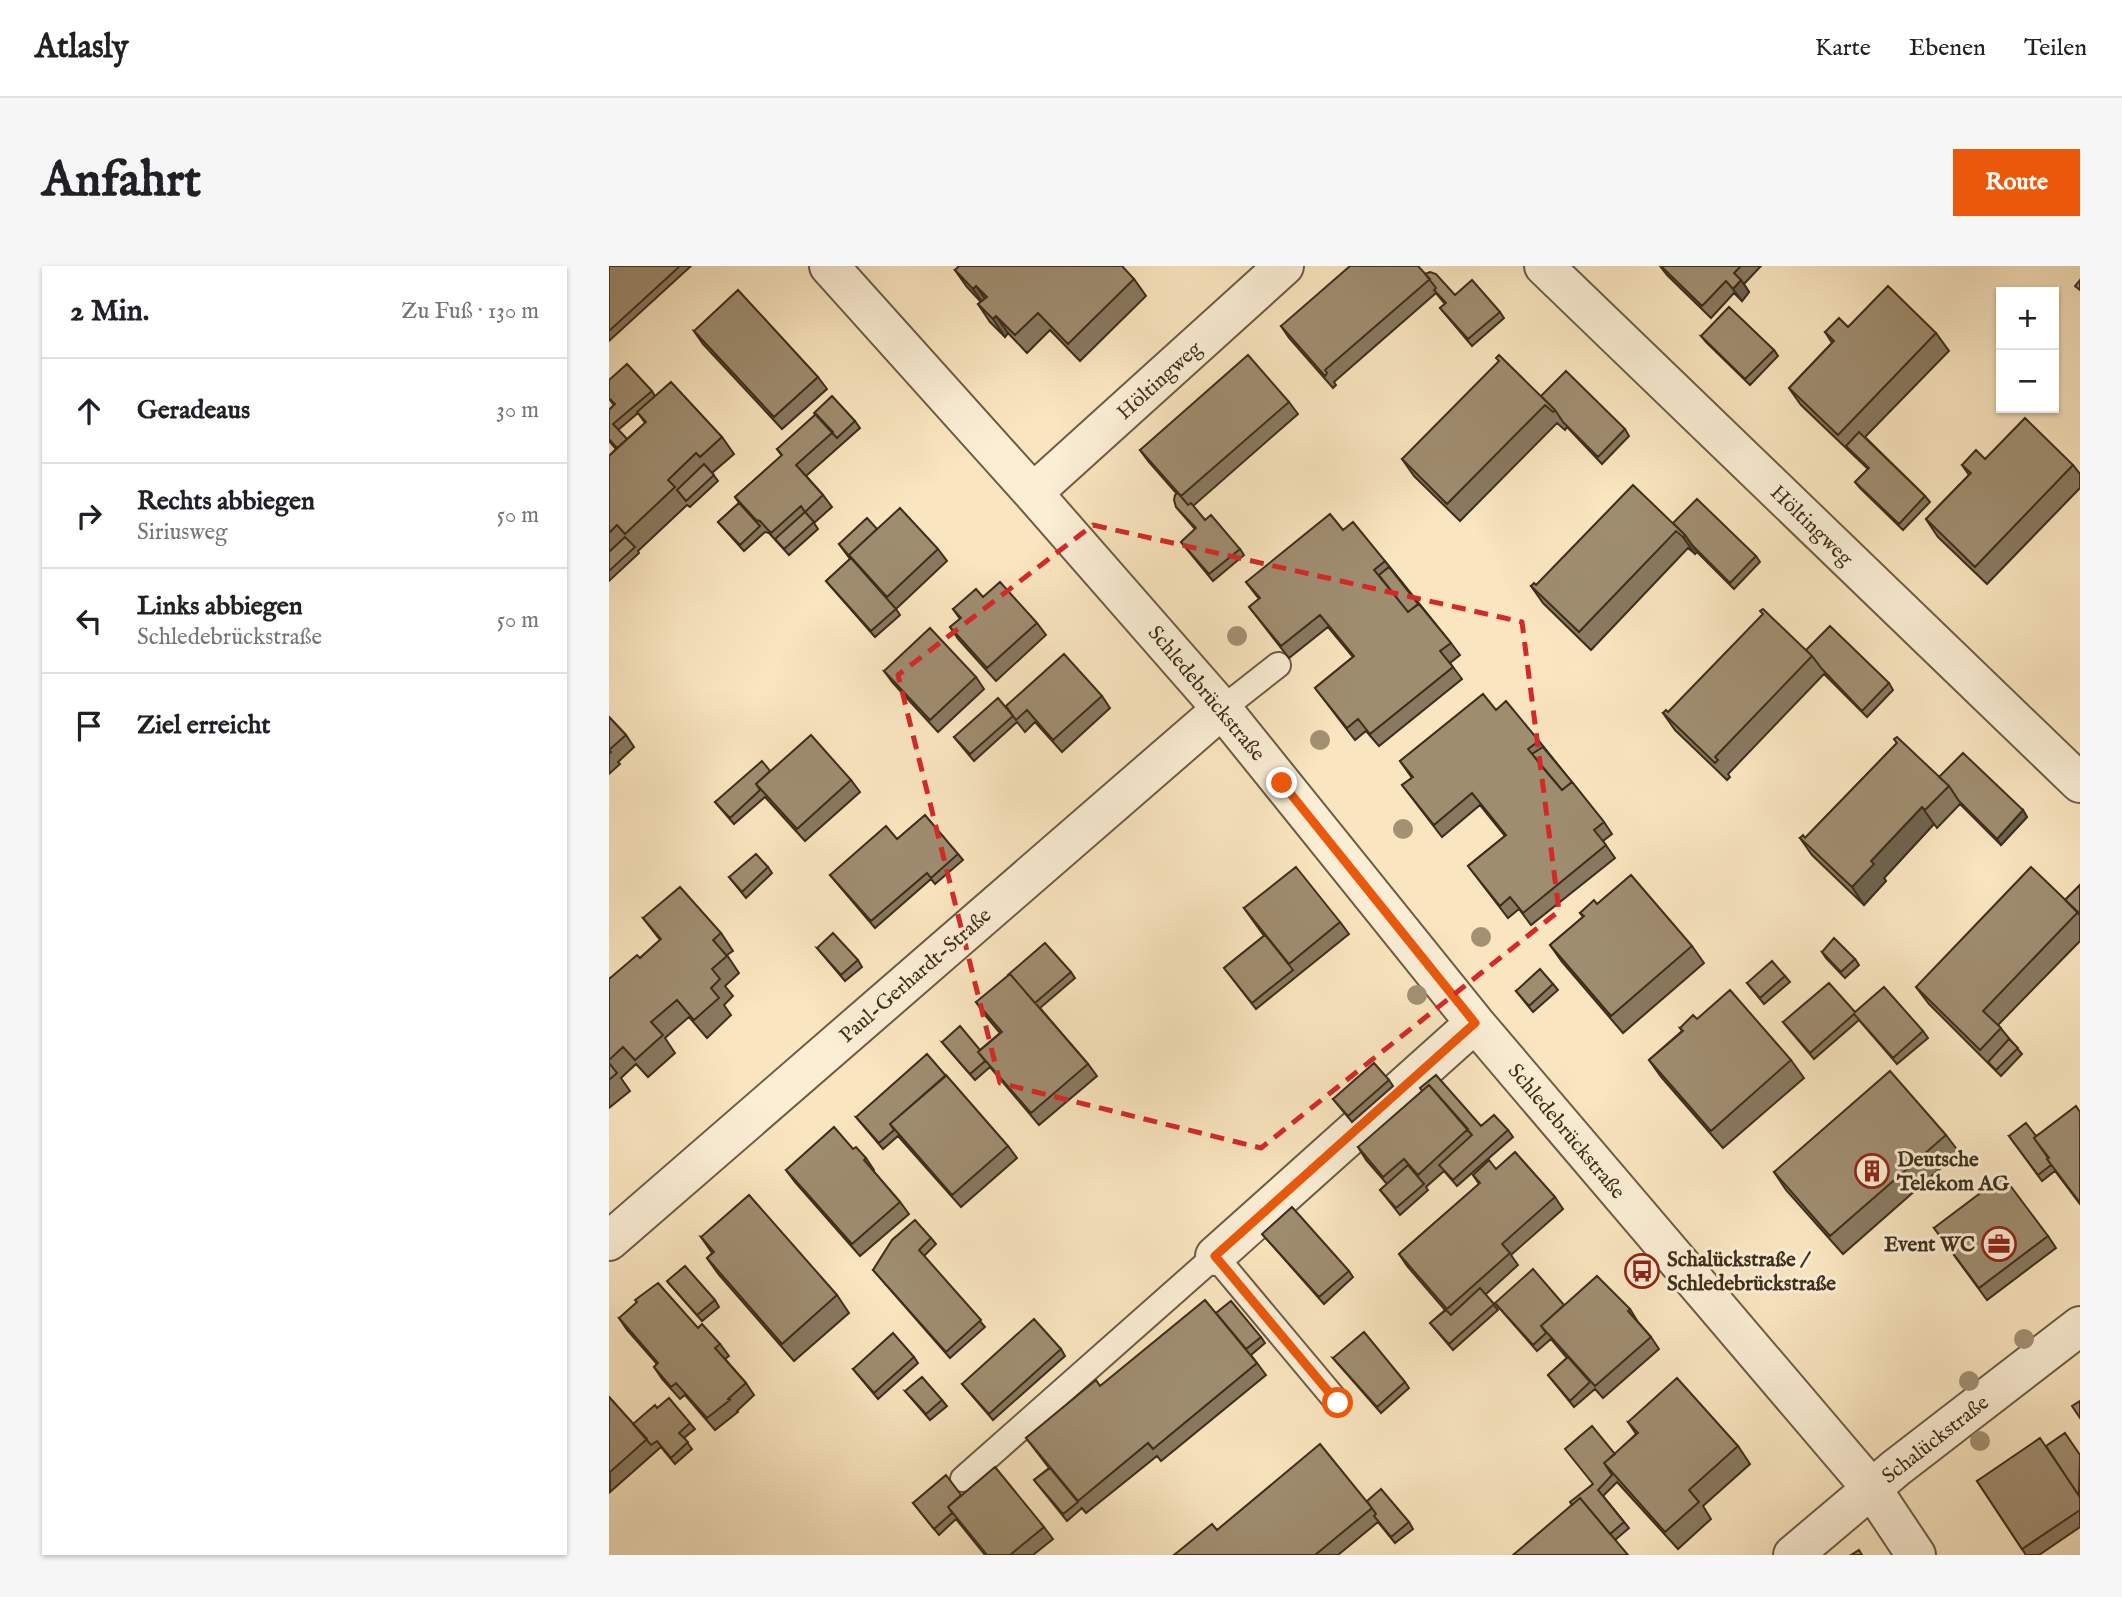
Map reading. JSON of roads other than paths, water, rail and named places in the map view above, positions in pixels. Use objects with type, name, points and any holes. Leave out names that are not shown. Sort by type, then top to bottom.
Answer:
[{"type":"street","name":"Schledebrückstraße","points":[[829,266],[1222,709],[1475,1023],[1872,1489],[1916,1555]]},
{"type":"street","name":"Höltingweg","points":[[1033,493],[1284,266]]},
{"type":"street","name":"Höltingweg","points":[[1544,266],[2080,783]]},
{"type":"street","name":"Paul-Gerhardt-Straße","points":[[616,1222],[1222,709]]},
{"type":"street","points":[[1215,1256],[1475,1023]]},
{"type":"street","name":"Schalückstraße","points":[[1793,1555],[1872,1489],[2080,1326]]},
{"type":"lane","points":[[1222,709],[1278,665]]},
{"type":"lane","points":[[963,1479],[1215,1256],[1338,1403]]},
{"type":"place","name":"Deutsche Telekom AG","points":[[1872,1171]]},
{"type":"place","name":"Event WC","points":[[1999,1244]]},
{"type":"place","name":"Schalückstraße / Schledebrückstraße","points":[[1642,1271]]}]
